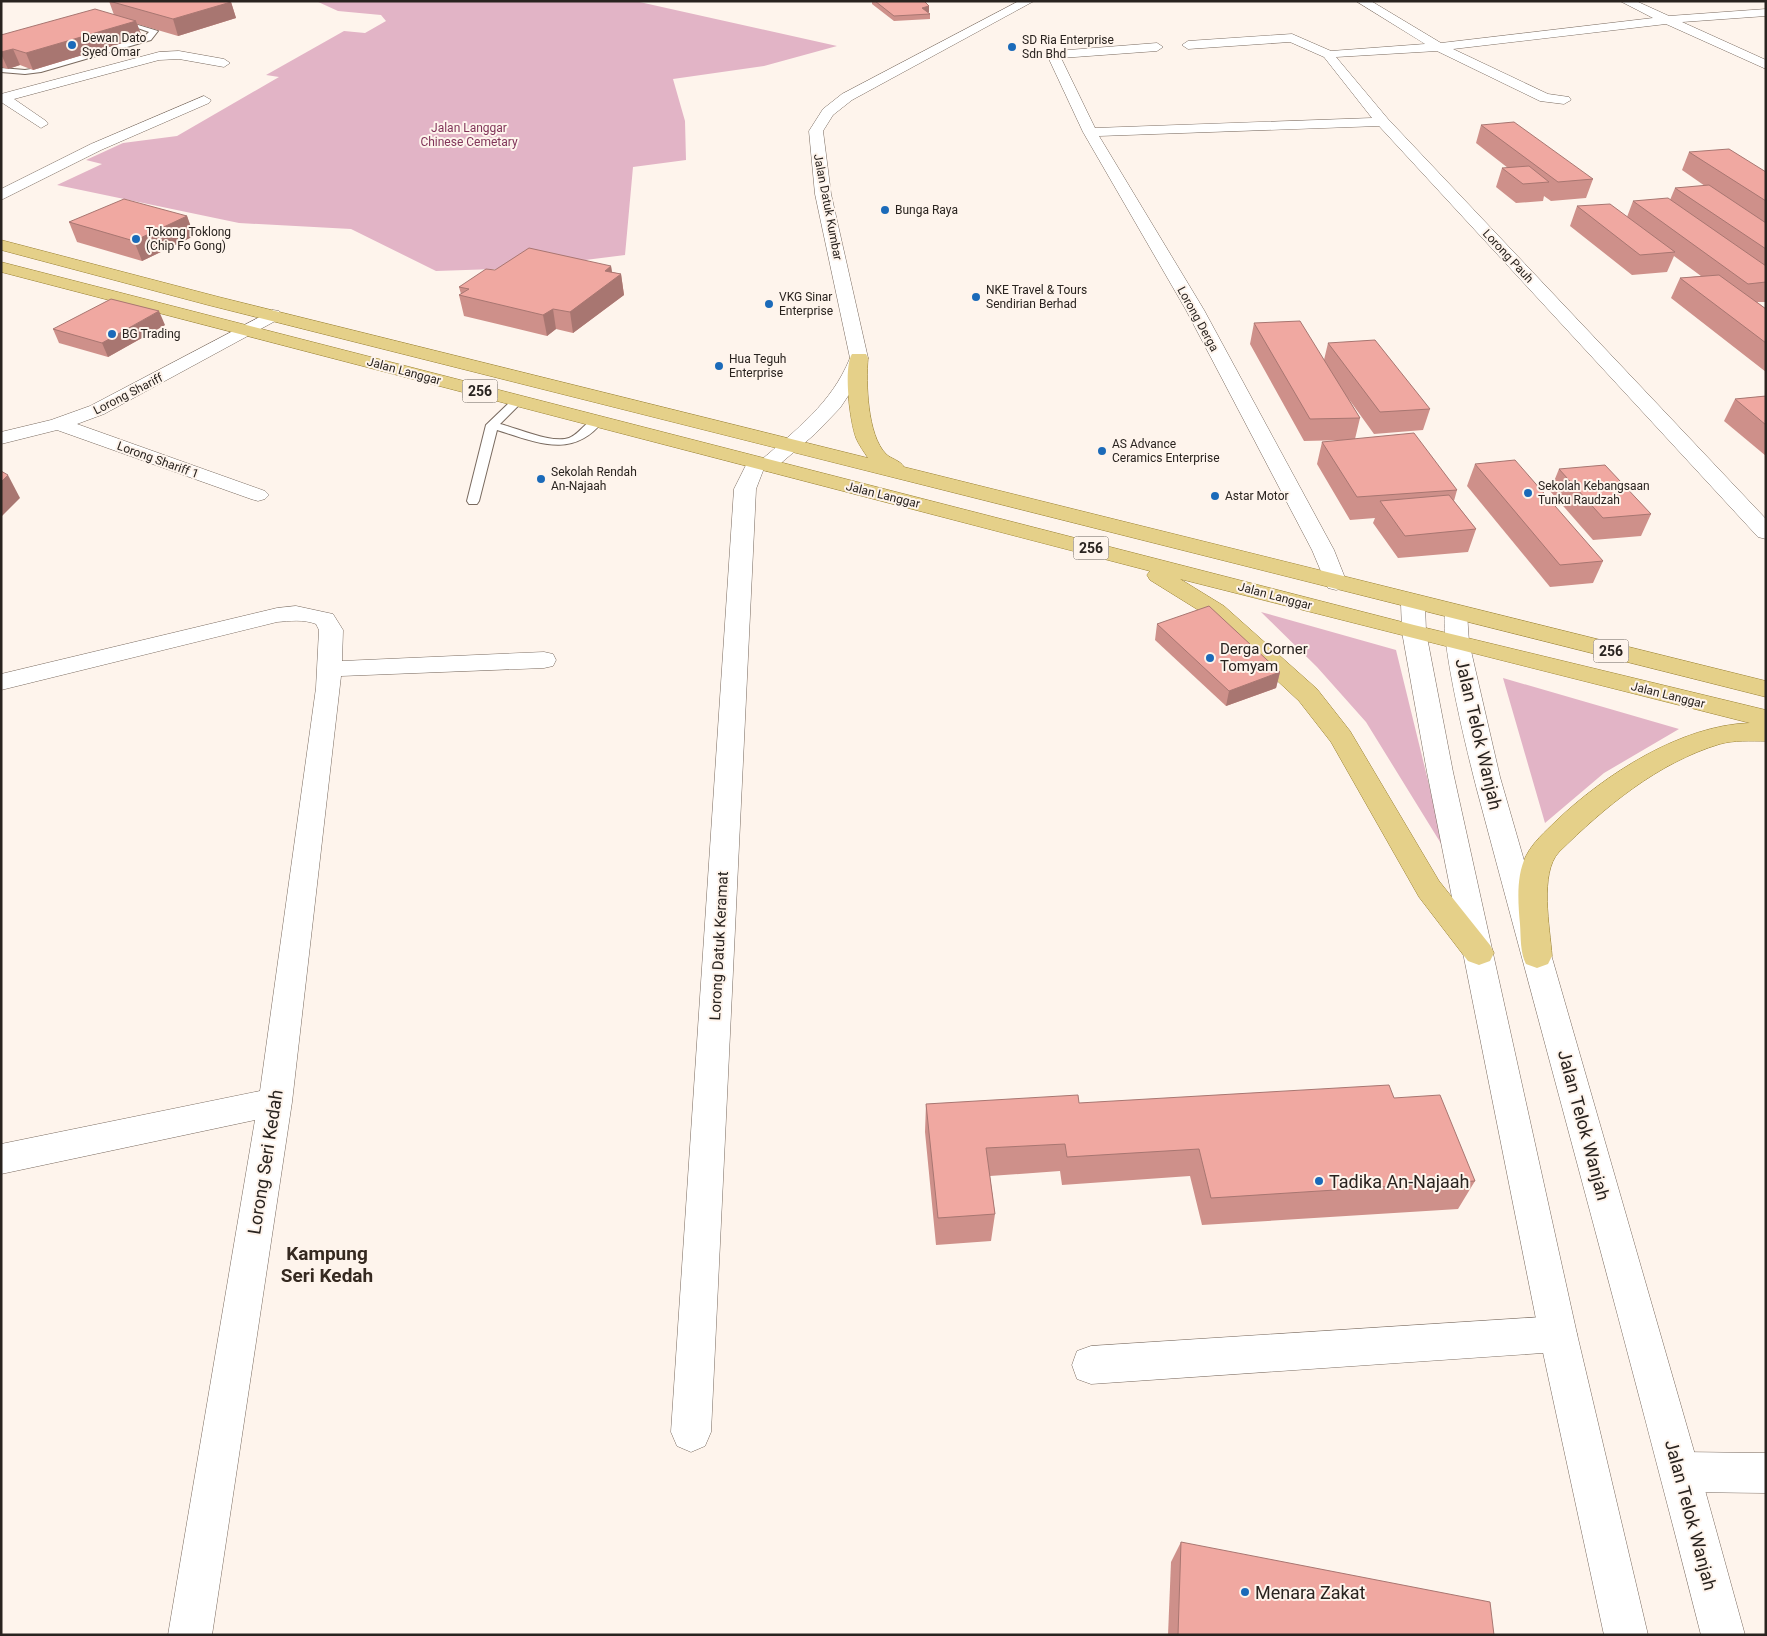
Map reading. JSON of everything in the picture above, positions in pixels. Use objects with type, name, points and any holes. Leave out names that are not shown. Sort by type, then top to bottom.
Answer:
[{"type":"main road","name":"Jalan Langgar","points":[[1,245],[273,315],[900,470],[1336,583],[1413,618]]},
{"type":"main road","name":"Jalan Langgar","points":[[1,267],[1128,558],[1456,627],[1766,689]]},
{"type":"main road","points":[[859,358],[856,383],[866,438],[870,449],[878,458],[900,470]]},
{"type":"main road","points":[[1128,558],[1187,591],[1216,611],[1308,695],[1341,737],[1429,889],[1479,953]]},
{"type":"main road","name":"Jalan Langgar","points":[[1456,627],[1766,719]]},
{"type":"main road","points":[[1537,956],[1534,877],[1539,856],[1562,832],[1601,797],[1660,760],[1714,737],[1746,732],[1766,732]]},
{"type":"street","name":"Jalan Datuk Kumbar","points":[[859,358],[823,194],[816,130],[828,112],[847,98],[910,62],[1028,1]]},
{"type":"street","points":[[1362,1],[1439,48],[1545,98],[1564,100]]},
{"type":"street","points":[[1626,1],[1766,65]]},
{"type":"street","points":[[1188,45],[1292,38],[1330,55],[1439,48],[1666,20],[1766,12]]},
{"type":"street","name":"Lorong Derga","points":[[1158,46],[1072,52],[1054,57],[1090,132],[1199,319],[1323,550],[1336,583]]},
{"type":"street","points":[[3,98],[159,56],[179,55],[224,64]]},
{"type":"street","name":"Lorong Pauh","points":[[1330,55],[1330,58],[1383,122],[1766,532]]},
{"type":"street","points":[[3,98],[41,124]]},
{"type":"street","points":[[1,195],[96,147],[204,100]]},
{"type":"street","points":[[1090,132],[1383,122]]},
{"type":"street","name":"Lorong Shariff","points":[[1,438],[58,424],[97,410],[129,395],[273,315]]},
{"type":"street","points":[[761,464],[790,444],[840,399],[853,377],[859,358]]},
{"type":"street","name":"Lorong Shariff 1","points":[[58,424],[258,495]]},
{"type":"street","name":"Lorong Datuk Keramat","points":[[691,1432],[745,489],[761,464]]},
{"type":"street","name":"Lorong Seri Kedah","points":[[1,682],[277,615],[296,613],[312,615],[325,620],[331,630],[329,678],[275,1102],[190,1635]]},
{"type":"street","points":[[1413,618],[1440,772],[1558,1334],[1593,1482],[1626,1635]]},
{"type":"street","name":"Jalan Telok Wanjah","points":[[1456,627],[1488,778],[1680,1472],[1723,1635]]},
{"type":"street","points":[[329,678],[544,660]]},
{"type":"street","points":[[1,1159],[275,1102]]},
{"type":"street","points":[[1091,1365],[1558,1334]]},
{"type":"street","points":[[1680,1472],[1766,1473]]},
{"type":"lane","points":[[1,70],[25,72],[38,70],[148,38],[154,31],[117,19],[108,19]]},
{"type":"lane","points":[[473,501],[492,425],[517,401]]},
{"type":"lane","points":[[492,425],[554,442],[566,442],[576,438],[597,422]]},
{"type":"green space","name":"Jalan Langgar Chinese Cemetary","points":[[316,1],[635,1],[837,46],[764,66],[673,79],[685,121],[686,160],[633,167],[625,255],[522,268],[436,271],[351,229],[239,223],[57,185],[102,164],[86,160],[123,143],[177,136],[279,77],[266,75],[344,31],[365,33],[386,21],[381,15],[338,11]]},
{"type":"green space","points":[[1261,612],[1396,650],[1445,850],[1366,722],[1317,667]]},
{"type":"green space","points":[[1503,678],[1679,729],[1604,773],[1545,823]]},
{"type":"building","points":[[109,1],[227,1],[231,2],[173,19]]},
{"type":"building","points":[[875,1],[924,1],[929,6],[922,8],[930,14],[894,16]]},
{"type":"building","points":[[95,9],[136,21],[26,53],[13,49],[1,52],[1,35]]},
{"type":"building","points":[[1514,122],[1593,179],[1558,182],[1481,125]]},
{"type":"building","points":[[1729,149],[1766,172],[1766,201],[1689,152]]},
{"type":"building","points":[[1529,166],[1549,182],[1523,184],[1502,168]]},
{"type":"building","points":[[1709,185],[1766,223],[1766,249],[1675,188]]},
{"type":"building","points":[[1668,198],[1766,266],[1766,282],[1748,284],[1633,201]]},
{"type":"building","points":[[124,199],[187,216],[134,241],[69,222]]},
{"type":"building","points":[[1610,204],[1675,252],[1640,255],[1577,206]]},
{"type":"building","points":[[529,248],[611,266],[605,271],[621,274],[570,312],[553,309],[543,315],[459,295],[469,289],[459,287],[486,269],[495,270]]},
{"type":"building","points":[[1719,275],[1766,309],[1766,343],[1680,278]]},
{"type":"building","points":[[111,299],[159,311],[102,343],[53,329]]},
{"type":"building","points":[[1300,321],[1360,418],[1310,419],[1254,323]]},
{"type":"building","points":[[1375,340],[1430,409],[1380,412],[1328,343]]},
{"type":"building","points":[[1766,396],[1766,425],[1735,399]]},
{"type":"building","points":[[1414,433],[1457,490],[1357,497],[1322,442]]},
{"type":"building","points":[[1515,460],[1603,561],[1560,565],[1475,464]]},
{"type":"building","points":[[1605,465],[1651,514],[1603,518],[1559,469]]},
{"type":"building","points":[[1,471],[8,475],[1,482]]},
{"type":"building","points":[[1449,495],[1476,529],[1405,536],[1380,501]]},
{"type":"building","points":[[1209,606],[1280,672],[1229,691],[1157,624]]},
{"type":"building","name":"Tadika An-Najaah","points":[[1389,1085],[1394,1098],[1440,1095],[1475,1181],[1211,1198],[1199,1149],[1067,1157],[1065,1144],[986,1148],[995,1214],[938,1218],[926,1104],[1078,1095],[1079,1103]]},
{"type":"building","name":"Menara Zakat","points":[[1181,1542],[1490,1602],[1494,1635],[1178,1635]]},
{"type":"place","name":"Dewan Dato Syed Omar","points":[[72,45]]},
{"type":"place","name":"SD Ria Enterprise Sdn Bhd","points":[[1012,47]]},
{"type":"place","name":"Bunga Raya","points":[[885,210]]},
{"type":"place","name":"Tokong Toklong (Chip Fo Gong)","points":[[136,239]]},
{"type":"place","name":"NKE Travel & Tours Sendirian Berhad","points":[[976,297]]},
{"type":"place","name":"VKG Sinar Enterprise","points":[[769,304]]},
{"type":"place","name":"BG Trading","points":[[112,334]]},
{"type":"place","name":"Hua Teguh Enterprise","points":[[719,366]]},
{"type":"place","name":"AS Advance Ceramics Enterprise","points":[[1102,451]]},
{"type":"place","name":"Sekolah Rendah An-Najaah","points":[[541,479]]},
{"type":"place","name":"Sekolah Kebangsaan Tunku Raudzah","points":[[1528,493]]},
{"type":"place","name":"Astar Motor","points":[[1215,496]]},
{"type":"place","name":"Derga Corner Tomyam","points":[[1210,658]]},
{"type":"place","name":"Tadika An-Najaah","points":[[1319,1181]]},
{"type":"place","name":"Menara Zakat","points":[[1245,1592]]},
{"type":"district","name":"Kampung Seri Kedah","points":[[327,1264]]}]
